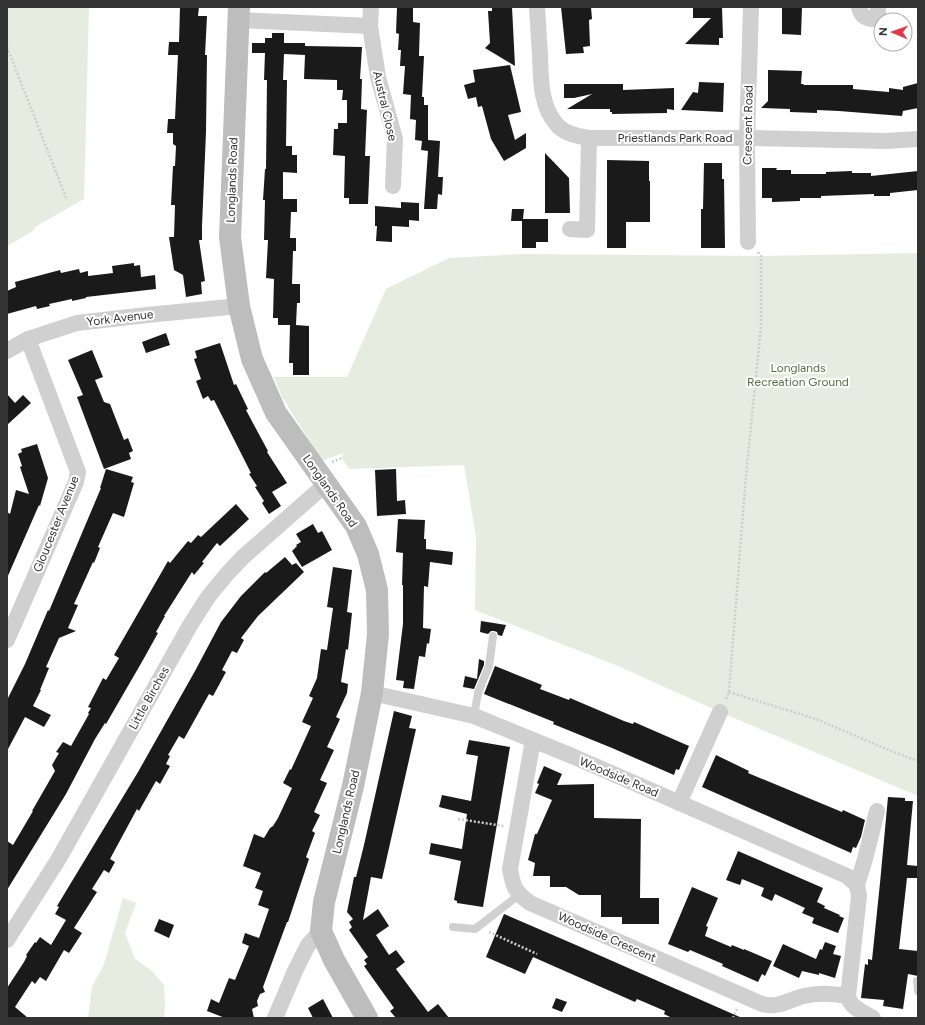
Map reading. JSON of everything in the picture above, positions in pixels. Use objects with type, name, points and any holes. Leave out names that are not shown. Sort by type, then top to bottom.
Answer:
[{"type":"street","name":"Austral Close","points":[[371,7],[370,26],[378,77],[395,139],[393,186]]},
{"type":"street","name":"Priestlands Park Road","points":[[537,7],[542,90],[545,104],[551,116],[559,126],[566,132],[577,136],[589,138],[747,138],[886,141],[918,139]]},
{"type":"street","name":"Crescent Road","points":[[748,242],[747,138],[751,7]]},
{"type":"street","points":[[859,7],[865,18],[872,19],[878,14],[878,7]]},
{"type":"street","points":[[239,13],[370,26]]},
{"type":"street","name":"Longlands Road","points":[[239,13],[230,236],[239,306],[252,359],[276,413],[356,526],[368,554],[377,590],[378,634],[372,693],[353,786],[324,902],[321,931]]},
{"type":"street","points":[[570,229],[587,230],[589,138]]},
{"type":"street","name":"York Avenue","points":[[7,351],[28,339],[77,323],[147,314],[239,306]]},
{"type":"street","name":"Gloucester Avenue","points":[[7,640],[76,482],[78,472],[28,339]]},
{"type":"street","name":"Little Birches","points":[[7,940],[58,860],[189,627],[208,597],[243,557],[326,484]]},
{"type":"street","name":"Woodside Road","points":[[372,693],[474,716],[533,740],[847,876],[856,885]]},
{"type":"street","points":[[679,803],[720,712]]},
{"type":"street","points":[[519,895],[512,881],[510,869],[516,828],[533,740]]},
{"type":"street","points":[[872,1018],[849,1007],[859,896],[856,885],[865,859],[876,811]]},
{"type":"street","name":"Woodside Crescent","points":[[519,895],[536,905],[762,1004],[768,1006],[779,1005],[804,996],[818,994],[849,1007]]},
{"type":"street","points":[[275,1018],[308,945],[321,931],[334,960],[367,1018]]},
{"type":"lane","points":[[474,716],[478,693],[489,666],[493,636]]},
{"type":"lane","points":[[453,927],[475,929],[519,895]]},
{"type":"lane","points":[[917,981],[918,991]]},
{"type":"path","points":[[7,47],[67,200]]},
{"type":"path","points":[[720,712],[729,692],[746,475],[761,326],[761,256],[748,242]]},
{"type":"path","points":[[729,692],[816,719],[918,761]]},
{"type":"path","points":[[458,819],[516,828]]},
{"type":"path","points":[[478,927],[537,954]]},
{"type":"green space","points":[[7,7],[89,7],[84,199],[35,227],[33,231],[7,246]]},
{"type":"green space","name":"Longlands Recreation Ground","points":[[918,253],[918,796],[720,712],[618,666],[475,610],[476,537],[464,465],[349,469],[342,458],[343,453],[322,461],[282,397],[274,377],[347,377],[386,289],[449,258],[523,254],[761,256]]},
{"type":"green space","points":[[123,898],[136,903],[125,933],[135,959],[152,971],[164,985],[164,1018],[88,1018],[92,987],[104,964]]},
{"type":"building","points":[[180,7],[199,7],[198,16],[207,16],[205,55],[207,55],[206,132],[202,240],[199,240],[205,281],[201,282],[202,294],[186,297],[183,275],[174,270],[169,237],[174,237],[175,205],[171,205],[173,166],[175,166],[176,146],[173,144],[173,133],[167,133],[168,119],[175,119],[178,55],[168,55],[169,42],[179,42]]},
{"type":"building","points":[[397,7],[413,7],[413,22],[420,23],[419,56],[424,56],[422,97],[424,97],[424,105],[428,105],[428,140],[440,141],[438,177],[443,177],[442,195],[438,194],[437,209],[424,209],[428,151],[421,150],[422,141],[415,140],[416,120],[410,119],[411,95],[403,94],[405,66],[400,66],[401,50],[398,50],[399,34],[396,33]]},
{"type":"building","points":[[492,7],[512,7],[515,66],[485,48],[490,43],[488,11],[492,11]]},
{"type":"building","points":[[561,7],[591,7],[592,19],[589,20],[590,46],[583,47],[584,53],[566,54]]},
{"type":"building","points":[[693,7],[722,7],[723,38],[719,38],[719,45],[685,44],[711,18],[693,18]]},
{"type":"building","points":[[782,7],[802,7],[801,35],[782,34]]},
{"type":"building","points":[[272,33],[284,33],[284,43],[305,43],[305,46],[362,47],[360,79],[362,79],[361,109],[367,110],[365,156],[370,156],[368,204],[349,204],[349,198],[344,198],[345,156],[333,155],[334,129],[338,129],[338,123],[347,123],[347,100],[342,100],[343,90],[337,90],[337,80],[304,79],[305,55],[284,54],[283,80],[287,80],[286,146],[292,146],[292,155],[297,155],[297,173],[283,172],[283,199],[297,199],[297,212],[291,212],[290,238],[296,238],[296,251],[293,251],[292,284],[300,284],[300,303],[297,303],[296,325],[309,326],[309,375],[293,375],[293,363],[289,363],[290,325],[278,325],[278,318],[273,318],[274,279],[266,278],[268,240],[264,240],[265,200],[263,200],[266,169],[267,80],[264,80],[265,53],[252,53],[252,43],[265,43],[265,38],[272,38]]},
{"type":"building","points":[[510,65],[521,112],[508,115],[515,140],[526,133],[526,148],[504,161],[491,139],[482,106],[478,107],[476,97],[468,99],[464,85],[475,82],[473,70]]},
{"type":"building","points":[[768,70],[802,71],[801,84],[804,84],[803,85],[853,85],[853,89],[889,92],[889,88],[903,90],[903,87],[918,83],[918,108],[903,111],[902,116],[817,110],[817,113],[790,112],[790,109],[761,108],[768,101]]},
{"type":"building","points":[[699,82],[724,83],[723,112],[681,110],[693,92],[698,93]]},
{"type":"building","points":[[564,84],[623,84],[623,90],[674,88],[674,110],[667,109],[667,113],[612,114],[610,109],[567,109],[592,94],[574,98],[564,98]]},
{"type":"building","points":[[545,153],[569,178],[570,213],[545,213]]},
{"type":"building","points":[[607,160],[649,161],[650,222],[626,222],[626,248],[607,248]]},
{"type":"building","points":[[704,163],[722,163],[722,179],[724,179],[725,248],[701,248],[701,209],[703,209]]},
{"type":"building","points":[[762,168],[791,170],[791,174],[826,174],[826,172],[852,171],[852,173],[871,173],[871,176],[918,171],[918,190],[890,193],[890,196],[874,196],[874,194],[821,196],[821,198],[800,198],[800,201],[772,202],[772,198],[762,198]]},
{"type":"building","points":[[401,202],[419,203],[419,221],[409,220],[409,227],[392,226],[392,242],[376,241],[377,226],[375,226],[375,206],[401,208]]},
{"type":"building","points":[[512,209],[524,209],[523,219],[548,219],[548,242],[536,242],[536,248],[522,248],[522,221],[511,221]]},
{"type":"building","points":[[134,263],[134,266],[140,265],[141,277],[155,275],[156,289],[86,297],[72,301],[72,299],[49,304],[50,306],[37,309],[36,306],[7,314],[7,291],[16,287],[15,282],[60,270],[61,273],[79,269],[80,273],[88,271],[88,276],[113,273],[112,266]]},
{"type":"building","points":[[166,333],[170,345],[146,353],[142,342]]},
{"type":"building","points":[[220,343],[234,385],[236,384],[248,409],[246,410],[268,451],[267,452],[287,483],[272,492],[281,506],[269,514],[262,503],[264,501],[255,487],[257,486],[249,474],[251,473],[214,400],[211,401],[208,396],[203,399],[196,381],[201,379],[194,359],[197,358],[195,351]]},
{"type":"building","points":[[92,350],[103,377],[95,380],[104,402],[110,404],[124,440],[128,438],[133,451],[129,453],[131,459],[104,469],[77,397],[83,395],[68,360]]},
{"type":"building","points":[[7,394],[15,403],[23,395],[31,403],[7,425]]},
{"type":"building","points":[[37,444],[48,478],[40,506],[39,505],[7,578],[7,512],[10,514],[16,490],[29,494],[20,467],[22,466],[18,454],[22,452],[21,449]]},
{"type":"building","points":[[106,469],[133,477],[131,482],[134,483],[124,517],[113,513],[98,547],[100,548],[94,563],[93,562],[74,604],[78,605],[68,628],[76,631],[59,638],[46,667],[49,668],[33,706],[51,715],[44,727],[25,717],[7,751],[7,700],[25,664],[48,610],[49,611],[101,488]]},
{"type":"building","points":[[396,469],[397,501],[405,500],[406,514],[377,516],[375,470]]},
{"type":"building","points":[[236,504],[249,519],[220,546],[217,543],[194,575],[192,572],[164,616],[156,632],[158,633],[106,724],[105,723],[95,739],[66,794],[7,890],[7,841],[13,845],[33,811],[55,771],[52,765],[59,753],[56,752],[63,742],[71,746],[89,714],[88,713],[91,708],[88,707],[103,678],[106,680],[119,658],[114,655],[168,561],[170,563],[188,541],[191,543],[198,535],[201,537]]},
{"type":"building","points":[[398,519],[425,520],[424,539],[426,539],[426,549],[453,552],[452,565],[430,562],[428,587],[424,586],[423,628],[431,629],[425,657],[419,656],[414,689],[403,688],[404,681],[396,680],[403,624],[403,553],[396,552]]},
{"type":"building","points":[[313,524],[318,533],[322,531],[332,550],[302,567],[292,551],[297,546],[296,545],[301,542],[296,534]]},
{"type":"building","points":[[285,557],[292,565],[296,563],[304,572],[258,616],[241,638],[244,640],[237,653],[232,651],[222,670],[226,672],[213,696],[209,694],[184,739],[179,736],[168,755],[170,756],[166,764],[170,766],[160,784],[156,781],[139,811],[137,809],[110,859],[115,862],[109,873],[104,870],[92,889],[97,892],[74,928],[82,933],[69,953],[64,950],[46,981],[40,977],[35,984],[32,981],[15,1007],[28,1018],[7,1018],[7,988],[35,942],[36,943],[40,937],[51,945],[66,920],[55,914],[59,907],[57,906],[138,772],[221,622],[241,596],[265,572],[266,573]]},
{"type":"building","points":[[333,567],[352,570],[347,612],[352,613],[348,650],[346,649],[341,682],[348,684],[347,693],[336,717],[340,719],[327,747],[334,750],[320,780],[327,783],[314,812],[320,815],[312,831],[315,833],[306,857],[309,859],[288,922],[263,987],[265,992],[260,994],[257,1001],[258,1006],[252,1009],[254,1018],[225,1018],[207,1011],[211,999],[219,1003],[229,978],[235,980],[249,946],[242,943],[245,933],[259,938],[269,909],[258,905],[263,891],[255,888],[261,873],[243,866],[254,834],[264,838],[278,818],[292,788],[283,783],[290,769],[291,770],[311,726],[302,722],[313,698],[309,696],[317,678],[321,649],[327,650],[333,608],[327,607]]},
{"type":"building","points":[[481,621],[506,625],[502,636],[498,635],[497,632],[494,631],[491,631],[488,634],[480,632]]},
{"type":"building","points":[[479,659],[484,661],[484,665],[474,689],[463,687],[465,676],[477,679]]},
{"type":"building","points":[[495,666],[542,685],[540,689],[569,700],[570,698],[624,721],[633,724],[634,722],[689,746],[679,770],[676,769],[674,775],[553,724],[554,722],[484,694]]},
{"type":"building","points":[[394,711],[412,716],[409,728],[416,729],[382,879],[371,877],[363,920],[378,909],[389,926],[376,935],[389,955],[396,950],[405,962],[396,969],[428,1012],[438,1004],[449,1018],[396,1018],[390,1011],[394,1008],[364,966],[367,964],[364,960],[368,957],[349,930],[352,927],[349,922],[353,919],[347,912],[354,877],[356,877],[364,845]]},
{"type":"building","points":[[469,740],[510,747],[483,907],[457,903],[457,901],[454,900],[461,861],[429,854],[431,843],[462,849],[467,814],[439,807],[442,795],[471,801],[478,756],[466,754]]},
{"type":"building","points":[[716,755],[749,771],[748,773],[865,820],[861,837],[856,848],[853,847],[851,853],[702,787]]},
{"type":"building","points":[[544,766],[562,774],[557,785],[594,784],[594,818],[641,819],[640,898],[659,898],[659,924],[622,924],[622,917],[601,917],[601,895],[579,895],[566,887],[550,887],[550,876],[533,876],[535,863],[528,860],[535,834],[537,834],[552,800],[535,793],[539,784],[537,783]]},
{"type":"building","points":[[888,797],[905,798],[905,801],[913,801],[907,865],[918,866],[918,878],[907,878],[899,949],[918,951],[918,976],[908,974],[903,1009],[883,1006],[884,1000],[861,998],[865,964],[868,965],[868,959],[872,960]]},
{"type":"building","points":[[738,851],[823,888],[817,902],[825,906],[824,908],[844,918],[838,933],[812,923],[814,918],[802,913],[805,908],[775,894],[772,901],[761,896],[764,888],[742,879],[740,885],[726,880]]},
{"type":"building","points":[[692,887],[718,898],[706,926],[708,927],[705,936],[731,947],[732,945],[744,949],[772,961],[765,976],[762,974],[758,982],[722,966],[723,964],[690,950],[688,952],[668,944]]},
{"type":"building","points":[[504,914],[742,1018],[672,1018],[664,1014],[665,1011],[637,999],[635,1002],[533,957],[525,974],[486,957]]},
{"type":"building","points":[[159,919],[174,925],[169,938],[154,931]]},
{"type":"building","points":[[825,942],[836,946],[833,954],[841,956],[835,978],[819,973],[819,975],[802,971],[799,978],[773,966],[783,944],[816,959]]},
{"type":"building","points":[[556,998],[567,1002],[562,1012],[552,1008]]},
{"type":"building","points":[[323,999],[333,1018],[313,1018],[308,1008]]}]
